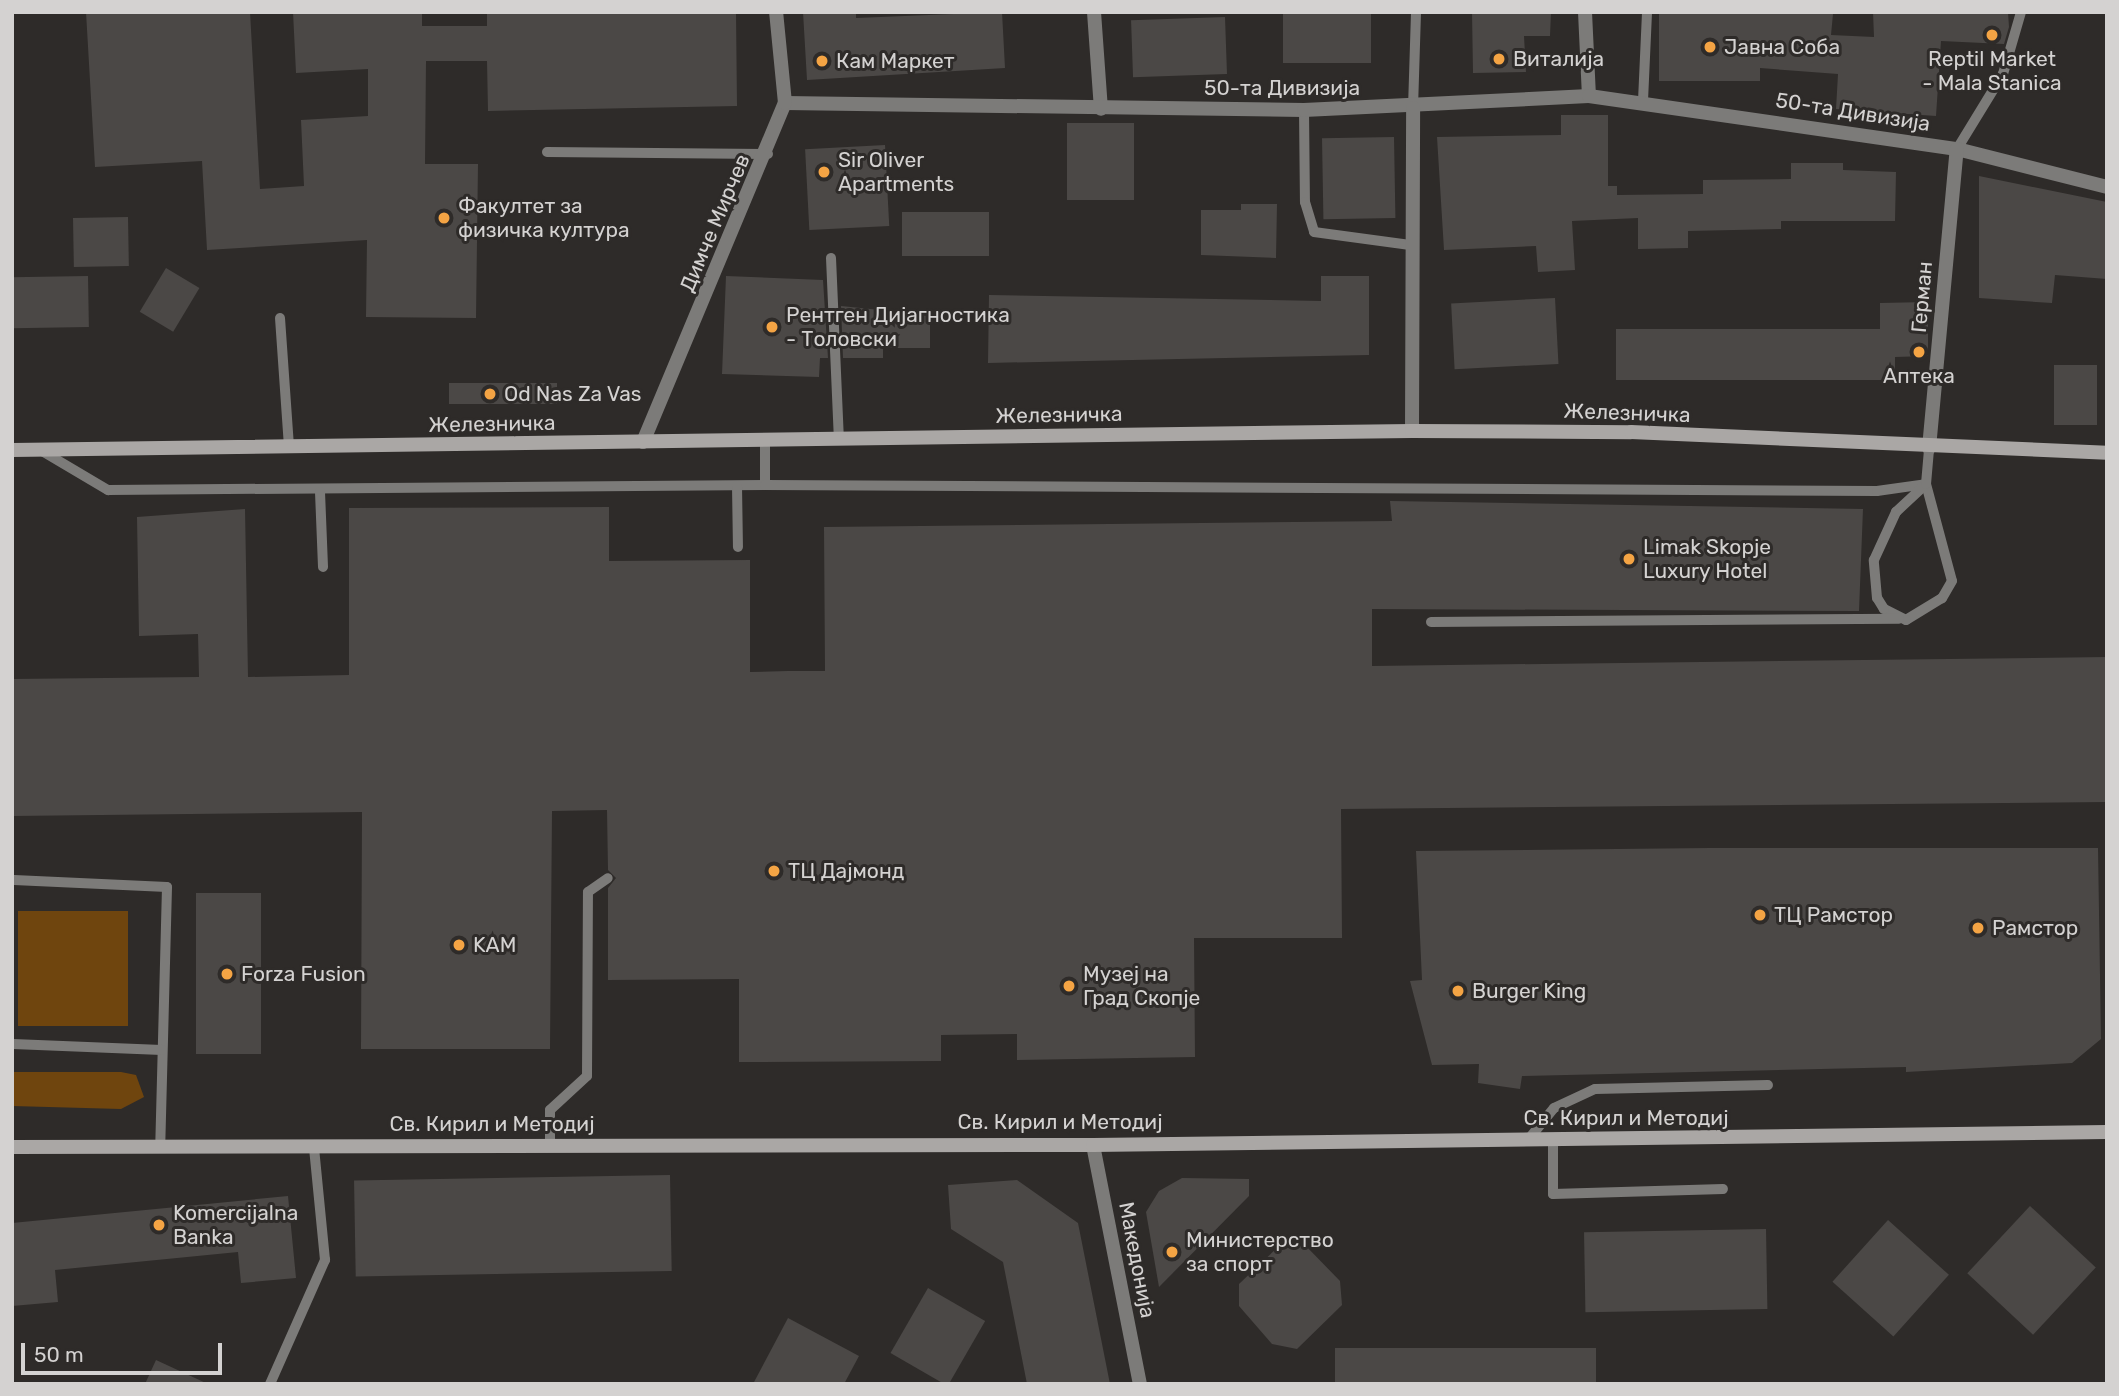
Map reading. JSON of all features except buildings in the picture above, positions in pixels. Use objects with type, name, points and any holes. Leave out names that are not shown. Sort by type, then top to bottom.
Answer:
[{"type":"street","name":"Димче Мирчев","points":[[643,442],[768,154],[785,103],[776,12]]},
{"type":"street","points":[[1094,12],[1101,109]]},
{"type":"street","points":[[1585,12],[1589,96]]},
{"type":"street","name":"50-та Дивизија","points":[[785,103],[1304,110],[1413,108],[1589,96],[1643,101],[1957,149],[2107,187]]},
{"type":"street","points":[[1412,431],[1410,245],[1413,108]]},
{"type":"street","name":"Герман","points":[[1929,449],[1957,149]]},
{"type":"street","name":"Железничка","points":[[12,450],[1412,431],[1631,432],[1929,449],[2107,453]]},
{"type":"street","name":"Св. Кирил и Методиј","points":[[12,1147],[1093,1145],[2107,1132]]},
{"type":"street","name":"Македонија","points":[[1093,1145],[1140,1384]]},
{"type":"lane","points":[[1413,108],[1416,12]]},
{"type":"lane","points":[[1643,101],[1647,12]]},
{"type":"lane","points":[[1957,149],[2003,74],[2021,12]]},
{"type":"lane","points":[[1304,110],[1305,202],[1314,232],[1410,245]]},
{"type":"lane","points":[[547,152],[768,154]]},
{"type":"lane","points":[[831,258],[839,439]]},
{"type":"lane","points":[[280,318],[289,447]]},
{"type":"lane","points":[[765,441],[765,485]]},
{"type":"lane","points":[[1430,622],[1902,618],[1923,614],[1952,581],[1926,484],[1929,449]]},
{"type":"lane","points":[[42,451],[108,490],[320,492],[765,485],[1877,491],[1926,484]]},
{"type":"lane","points":[[1902,618],[1877,597],[1874,560],[1896,512],[1926,484]]},
{"type":"lane","points":[[737,486],[738,547]]},
{"type":"lane","points":[[320,492],[323,566]]},
{"type":"lane","points":[[550,1145],[550,1110],[587,1076],[588,892],[608,878]]},
{"type":"lane","points":[[14,880],[167,887],[160,1147]]},
{"type":"lane","points":[[13,1044],[162,1050]]},
{"type":"lane","points":[[1528,1140],[1554,1108],[1595,1090],[1768,1085]]},
{"type":"lane","points":[[1553,1139],[1553,1194],[1723,1189]]},
{"type":"lane","points":[[270,1384],[325,1260],[314,1147]]},
{"type":"shaded area","points":[[18,911],[128,911],[128,1026],[18,1026]]},
{"type":"shaded area","points":[[12,1072],[121,1072],[136,1075],[144,1097],[121,1109],[12,1106]]},
{"type":"place","name":"Reptil Market - Mala Stanica","points":[[1992,35]]},
{"type":"place","name":"Јавна Соба","points":[[1710,47]]},
{"type":"place","name":"Виталија","points":[[1499,59]]},
{"type":"place","name":"Кам Маркет","points":[[822,61]]},
{"type":"place","name":"Sir Oliver Apartments","points":[[824,172]]},
{"type":"place","name":"Факултет за физичка култура","points":[[444,218]]},
{"type":"place","name":"Рентген Дијагностика - Толовски","points":[[772,327]]},
{"type":"place","name":"Аптека","points":[[1919,352]]},
{"type":"place","name":"Od Nas Za Vas","points":[[490,394]]},
{"type":"place","name":"Limak Skopje Luxury Hotel","points":[[1629,559]]},
{"type":"place","name":"ТЦ Дајмонд","points":[[774,871]]},
{"type":"place","name":"ТЦ Рамстор","points":[[1760,915]]},
{"type":"place","name":"Рамстор","points":[[1978,928]]},
{"type":"place","name":"KAM","points":[[459,945]]},
{"type":"place","name":"Forza Fusion","points":[[227,974]]},
{"type":"place","name":"Музеј на Град Скопје","points":[[1069,986]]},
{"type":"place","name":"Burger King","points":[[1458,991]]},
{"type":"place","name":"Komercijalna Banka","points":[[159,1225]]},
{"type":"place","name":"Министерство за спорт","points":[[1172,1252]]}]
